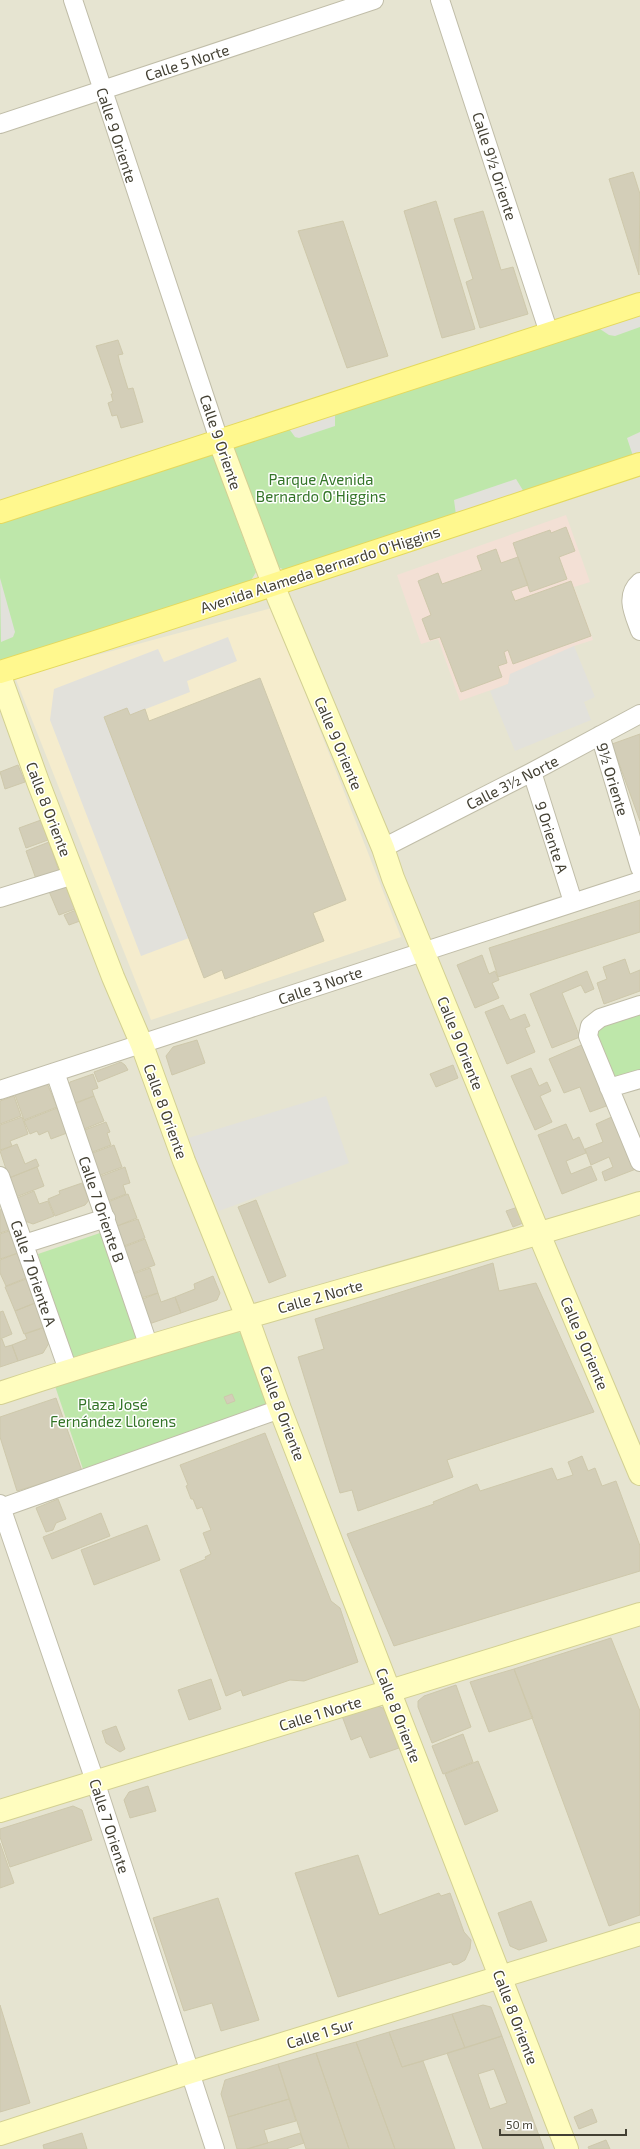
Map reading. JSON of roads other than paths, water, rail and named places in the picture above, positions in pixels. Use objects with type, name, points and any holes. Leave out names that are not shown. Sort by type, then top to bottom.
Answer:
[{"type":"main road","points":[[0,512],[640,304]]},
{"type":"main road","name":"Avenida Alameda Bernardo O'Higgins","points":[[0,672],[164,621],[272,584],[640,464]]},
{"type":"street","name":"Calle 9 Oriente","points":[[73,0],[219,440],[272,584],[383,848],[393,878],[539,1234],[640,1474]]},
{"type":"street","name":"Calle 5 Norte","points":[[0,124],[374,0]]},
{"type":"street","name":"Calle 9½ Oriente","points":[[440,0],[549,333]]},
{"type":"street","points":[[640,582],[633,590],[631,602],[640,631]]},
{"type":"street","name":"Calle 8 Oriente","points":[[0,676],[74,875],[142,1045],[184,1161],[247,1317],[280,1409],[567,2149]]},
{"type":"street","name":"Calle 3½ Norte","points":[[383,848],[532,772],[640,714]]},
{"type":"street","name":"9½ Oriente","points":[[600,735],[640,868]]},
{"type":"street","name":"9 Oriente A","points":[[532,772],[573,902]]},
{"type":"street","points":[[0,898],[74,875]]},
{"type":"street","name":"Calle 3 Norte","points":[[0,1090],[142,1045],[374,966],[424,952],[640,881]]},
{"type":"street","points":[[640,1005],[600,1018],[590,1026],[588,1036],[640,1162]]},
{"type":"street","name":"Calle 7 Oriente B","points":[[55,1072],[149,1346]]},
{"type":"street","points":[[609,1088],[640,1078]]},
{"type":"street","name":"Calle 7 Oriente A","points":[[0,1176],[68,1370]]},
{"type":"street","name":"Calle 2 Norte","points":[[0,1393],[68,1370],[247,1317],[539,1234],[640,1203]]},
{"type":"street","points":[[24,1244],[106,1218]]},
{"type":"street","points":[[1,1506],[280,1409]]},
{"type":"street","name":"Calle 7 Oriente","points":[[1,1506],[95,1781],[215,2149]]},
{"type":"street","name":"Calle 1 Norte","points":[[0,1811],[640,1614]]},
{"type":"street","name":"Calle 1 Sur","points":[[0,2134],[191,2072],[640,1934]]},
{"type":"park label","name":"Parque Avenida Bernardo O'Higgins","points":[[321,488]]},
{"type":"park label","name":"Plaza José Fernández Llorens","points":[[113,1412]]}]
